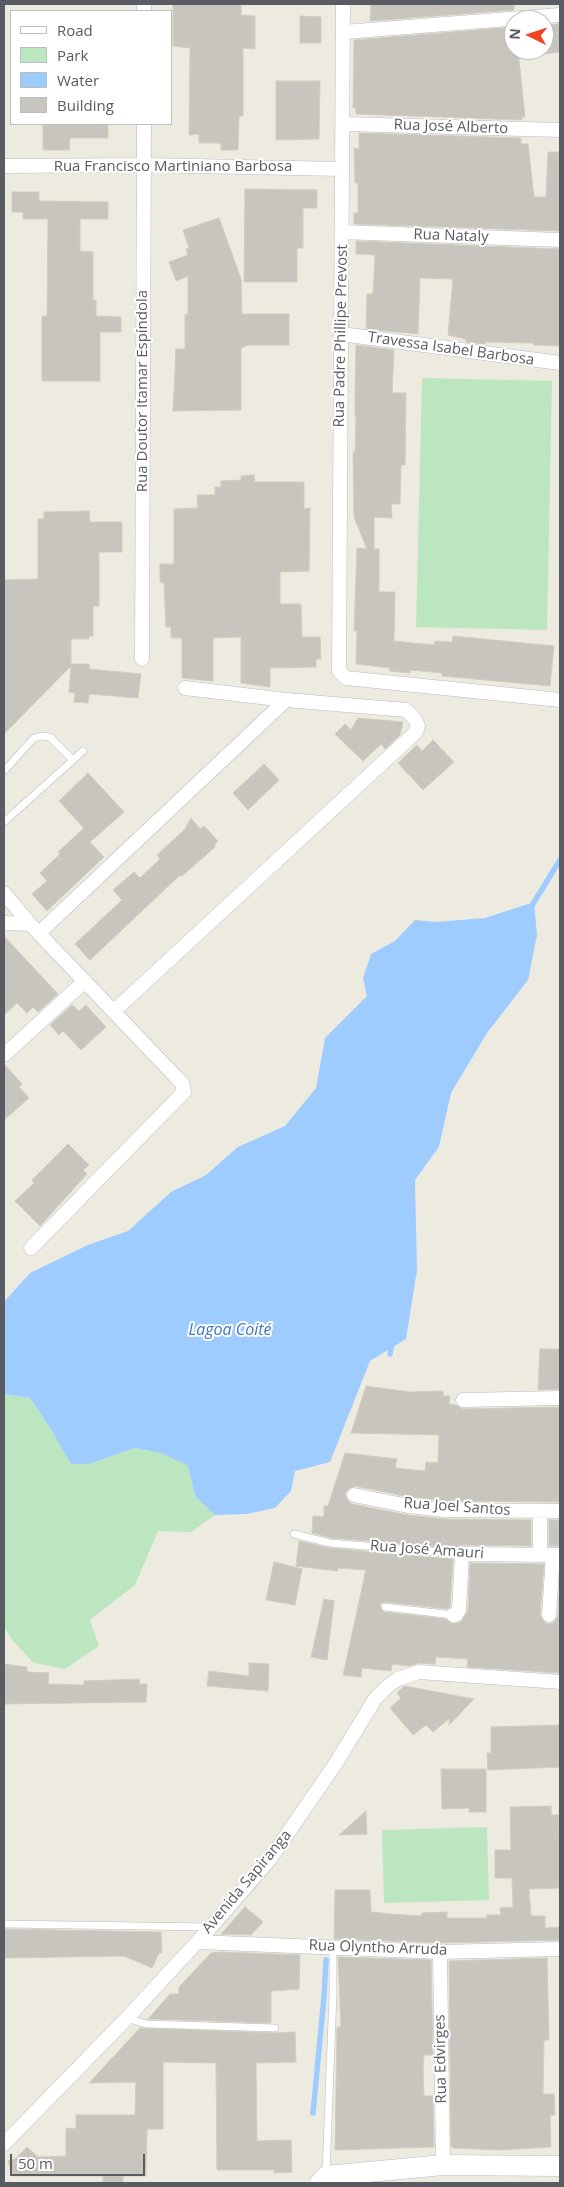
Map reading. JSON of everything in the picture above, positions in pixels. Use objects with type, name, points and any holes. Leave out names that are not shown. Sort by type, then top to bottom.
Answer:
[{"type":"street","name":"Rua Padre Phillipe Prevost","points":[[343,4],[338,668],[342,676],[346,678],[560,700]]},
{"type":"street","points":[[344,32],[560,15]]},
{"type":"street","name":"Rua José Alberto","points":[[343,124],[560,130]]},
{"type":"street","name":"Rua Doutor Itamar Espíndola","points":[[142,659],[144,125]]},
{"type":"street","name":"Rua Francisco Martiniano Barbosa","points":[[4,166],[144,165],[342,169]]},
{"type":"street","name":"Rua Nataly","points":[[342,232],[560,240]]},
{"type":"street","name":"Travessa Isabel Barbosa","points":[[341,334],[560,363]]},
{"type":"street","points":[[114,1011],[416,732],[418,726],[415,718],[406,710],[286,700],[185,688]]},
{"type":"street","points":[[35,928],[286,700]]},
{"type":"street","points":[[5,895],[182,1083],[184,1092],[31,1248]]},
{"type":"street","points":[[4,923],[35,928]]},
{"type":"street","points":[[4,1055],[85,981]]},
{"type":"street","points":[[463,1400],[560,1398]]},
{"type":"street","name":"Rua Joel Santos","points":[[354,1495],[408,1506],[445,1510],[560,1511]]},
{"type":"street","points":[[540,1512],[551,1555],[549,1615]]},
{"type":"street","points":[[453,1615],[458,1614],[459,1610],[462,1554]]},
{"type":"street","name":"Rua José Amauri","points":[[462,1554],[551,1555]]},
{"type":"street","name":"Avenida Sapiranga","points":[[4,2144],[127,2018],[211,1927],[270,1859],[330,1771],[375,1699],[389,1685],[398,1679],[419,1672],[560,1682]]},
{"type":"street","name":"Rua Olyntho Arruda","points":[[197,1942],[333,1946],[440,1952],[560,1949]]},
{"type":"street","name":"Rua Edvirges","points":[[440,1952],[443,2165]]},
{"type":"street","points":[[324,2181],[443,2165],[560,2166]]},
{"type":"lane","points":[[4,771],[34,738],[41,736],[50,737],[73,760]]},
{"type":"lane","points":[[4,822],[82,751]]},
{"type":"lane","name":"Rua José Amauri","points":[[294,1534],[330,1543],[462,1554]]},
{"type":"lane","points":[[385,1607],[453,1615]]},
{"type":"lane","points":[[4,1924],[211,1927]]},
{"type":"lane","points":[[324,2181],[333,1994],[333,1946]]},
{"type":"lane","points":[[127,2018],[146,2024],[275,2028]]},
{"type":"green space","points":[[422,378],[552,381],[547,630],[416,627]]},
{"type":"green space","points":[[4,1394],[30,1398],[50,1428],[89,1464],[135,1448],[161,1453],[188,1466],[195,1496],[215,1515],[191,1532],[158,1531],[135,1585],[90,1620],[99,1646],[65,1669],[34,1663],[12,1640],[4,1627]]},
{"type":"green space","points":[[487,1827],[489,1900],[384,1903],[382,1830]]},
{"type":"water","name":"Lagoa Coité","points":[[534,902],[537,935],[528,980],[487,1033],[451,1093],[439,1147],[415,1180],[417,1270],[406,1339],[370,1361],[330,1462],[295,1471],[291,1491],[275,1508],[247,1514],[215,1515],[195,1496],[188,1466],[161,1453],[135,1448],[89,1464],[71,1464],[30,1398],[4,1394],[4,1302],[30,1273],[88,1245],[128,1231],[171,1192],[206,1175],[238,1147],[285,1126],[316,1088],[325,1038],[367,996],[363,978],[371,954],[395,941],[415,920],[436,922],[485,918]]},
{"type":"building","points":[[173,4],[241,4],[241,15],[255,16],[255,49],[243,48],[243,116],[239,116],[238,150],[221,150],[221,143],[199,143],[199,134],[189,135],[190,48],[173,46]]},
{"type":"building","points":[[371,4],[514,4],[514,10],[370,21]]},
{"type":"building","points":[[300,16],[321,17],[321,43],[300,43]]},
{"type":"building","points":[[554,24],[560,24],[560,52],[554,53]]},
{"type":"building","points":[[504,28],[504,60],[519,60],[525,117],[522,117],[522,120],[356,114],[356,108],[353,108],[354,40]]},
{"type":"building","points":[[276,81],[320,81],[319,139],[276,140]]},
{"type":"building","points":[[43,125],[108,125],[108,138],[70,138],[69,150],[43,150]]},
{"type":"building","points":[[359,133],[521,138],[521,144],[528,144],[534,197],[546,197],[548,152],[560,152],[560,231],[354,224],[354,213],[358,213],[358,183],[355,183],[354,148],[359,149]]},
{"type":"building","points":[[245,189],[317,190],[317,208],[303,208],[303,248],[297,248],[297,282],[244,282]]},
{"type":"building","points":[[12,192],[39,192],[39,201],[108,202],[108,219],[80,219],[80,251],[93,252],[93,300],[96,300],[96,316],[121,317],[121,332],[100,332],[100,381],[42,381],[42,316],[47,316],[48,219],[23,219],[23,212],[12,212]]},
{"type":"building","points":[[219,218],[241,279],[242,314],[289,314],[289,345],[248,345],[241,348],[241,410],[173,411],[176,349],[185,349],[185,314],[188,315],[188,276],[176,281],[169,262],[188,255],[186,249],[189,248],[183,230]]},
{"type":"building","points":[[356,241],[560,249],[560,346],[534,345],[534,343],[485,342],[485,344],[466,342],[466,339],[448,335],[453,279],[420,278],[418,334],[366,329],[367,294],[373,294],[375,255],[356,254]]},
{"type":"building","points":[[356,345],[394,350],[392,393],[406,393],[405,465],[401,465],[400,504],[391,504],[392,518],[374,517],[374,549],[379,549],[379,592],[395,592],[394,641],[434,645],[435,641],[452,642],[453,636],[554,646],[550,686],[442,676],[442,673],[410,670],[410,673],[389,671],[390,668],[356,664],[357,631],[354,631],[357,548],[367,549],[354,517],[353,452],[355,452],[356,417]]},
{"type":"building","points":[[254,475],[255,482],[304,482],[304,509],[310,508],[309,571],[280,572],[280,604],[301,604],[302,637],[320,637],[321,659],[316,659],[316,667],[270,668],[270,687],[241,683],[241,637],[213,638],[213,681],[182,678],[182,638],[171,638],[171,627],[166,627],[164,583],[160,582],[160,564],[174,564],[174,509],[198,508],[197,495],[215,495],[215,487],[221,487],[221,481],[241,480],[241,476]]},
{"type":"building","points":[[89,511],[90,522],[122,522],[122,552],[99,552],[99,606],[93,606],[93,636],[89,636],[89,639],[71,639],[71,664],[89,664],[89,669],[141,674],[138,698],[89,694],[88,703],[74,702],[75,693],[69,692],[71,666],[4,734],[4,580],[38,579],[38,519],[44,519],[44,512]]},
{"type":"building","points":[[358,718],[403,722],[400,735],[385,749],[381,744],[363,761],[335,734],[345,724],[351,730]]},
{"type":"building","points":[[433,740],[454,762],[423,790],[398,763],[417,745],[422,751]]},
{"type":"building","points":[[264,764],[279,780],[248,810],[233,793]]},
{"type":"building","points":[[88,773],[124,812],[90,842],[104,857],[47,911],[32,894],[47,881],[40,873],[60,854],[58,852],[84,828],[59,801]]},
{"type":"building","points":[[191,818],[200,829],[204,826],[218,841],[214,845],[215,847],[181,877],[180,875],[90,960],[75,944],[122,900],[113,890],[134,872],[140,878],[160,859],[157,855],[185,829]]},
{"type":"building","points":[[4,936],[58,994],[38,1012],[33,1007],[27,1013],[17,1003],[4,1015]]},
{"type":"building","points":[[72,1005],[79,1011],[86,1005],[106,1027],[81,1050],[63,1031],[59,1035],[50,1025]]},
{"type":"building","points":[[4,1064],[22,1084],[19,1087],[29,1098],[4,1120]]},
{"type":"building","points":[[68,1144],[89,1165],[83,1170],[87,1174],[40,1226],[15,1201],[34,1183],[32,1180]]},
{"type":"building","points":[[540,1349],[560,1349],[560,1389],[538,1390]]},
{"type":"building","points":[[366,1386],[410,1392],[443,1391],[443,1396],[450,1396],[449,1404],[463,1409],[560,1407],[560,1502],[446,1501],[409,1497],[355,1486],[348,1489],[345,1494],[348,1501],[352,1504],[407,1515],[445,1519],[531,1520],[531,1546],[462,1545],[456,1548],[331,1538],[312,1533],[313,1516],[324,1517],[324,1506],[328,1506],[345,1453],[397,1459],[395,1468],[425,1471],[426,1462],[438,1463],[439,1435],[351,1433]]},
{"type":"building","points":[[549,1520],[560,1520],[560,1546],[549,1546]]},
{"type":"building","points":[[299,1541],[330,1548],[453,1559],[450,1607],[447,1609],[386,1602],[381,1603],[380,1607],[384,1612],[446,1619],[453,1624],[461,1622],[468,1611],[470,1563],[544,1564],[540,1615],[544,1622],[548,1624],[553,1623],[558,1616],[560,1578],[560,1673],[467,1667],[468,1659],[436,1657],[435,1664],[419,1663],[409,1666],[392,1664],[391,1671],[362,1668],[361,1677],[343,1675],[366,1570],[338,1568],[337,1571],[296,1566]]},
{"type":"building","points":[[274,1562],[302,1569],[295,1605],[266,1600]]},
{"type":"building","points":[[324,1599],[334,1601],[327,1660],[311,1657]]},
{"type":"building","points":[[249,1663],[269,1664],[268,1691],[207,1686],[209,1671],[249,1676]]},
{"type":"building","points":[[4,1664],[27,1667],[27,1672],[49,1673],[48,1684],[84,1685],[84,1681],[140,1679],[139,1684],[147,1684],[146,1702],[4,1704]]},
{"type":"building","points":[[404,1686],[474,1699],[449,1725],[450,1718],[433,1732],[426,1725],[413,1735],[390,1708],[401,1698],[397,1693]]},
{"type":"building","points":[[560,1725],[560,1767],[488,1770],[487,1753],[491,1753],[491,1727]]},
{"type":"building","points":[[441,1769],[486,1769],[486,1812],[469,1812],[469,1808],[442,1809]]},
{"type":"building","points":[[551,1806],[551,1815],[559,1815],[560,1888],[529,1889],[531,1916],[545,1916],[545,1928],[560,1927],[560,1940],[440,1943],[334,1939],[335,1890],[370,1890],[371,1912],[422,1916],[422,1913],[447,1912],[447,1918],[487,1918],[487,1915],[501,1915],[500,1908],[513,1907],[512,1878],[495,1878],[495,1850],[511,1850],[510,1807]]},
{"type":"building","points":[[366,1811],[367,1834],[339,1835]]},
{"type":"building","points":[[245,1907],[263,1922],[251,1935],[221,1934]]},
{"type":"building","points":[[4,1929],[161,1932],[162,1953],[159,1953],[152,1968],[124,1956],[4,1958]]},
{"type":"building","points":[[211,1953],[300,1955],[299,1989],[271,1991],[271,2023],[148,2019],[170,1994],[179,1994],[179,1987]]},
{"type":"building","points":[[338,1957],[431,1960],[433,2055],[424,2055],[423,2069],[424,2096],[433,2096],[434,2147],[335,2150],[337,2027],[341,2027]]},
{"type":"building","points":[[547,1958],[549,2040],[544,2040],[543,2094],[554,2094],[555,2115],[550,2115],[551,2147],[502,2150],[453,2148],[451,2146],[449,1961]]},
{"type":"building","points":[[140,2028],[275,2033],[295,2032],[296,2062],[256,2063],[257,2141],[291,2140],[292,2172],[274,2173],[274,2170],[217,2170],[216,2063],[163,2062],[163,2129],[147,2129],[146,2176],[123,2176],[123,2182],[103,2182],[103,2176],[14,2176],[8,2161],[15,2159],[27,2147],[38,2157],[66,2156],[66,2128],[76,2129],[76,2115],[135,2115],[136,2082],[89,2083]]},
{"type":"waterway","points":[[531,907],[560,860]]},
{"type":"waterway","points":[[390,1354],[392,1342]]},
{"type":"waterway","points":[[313,2113],[326,1960]]}]
